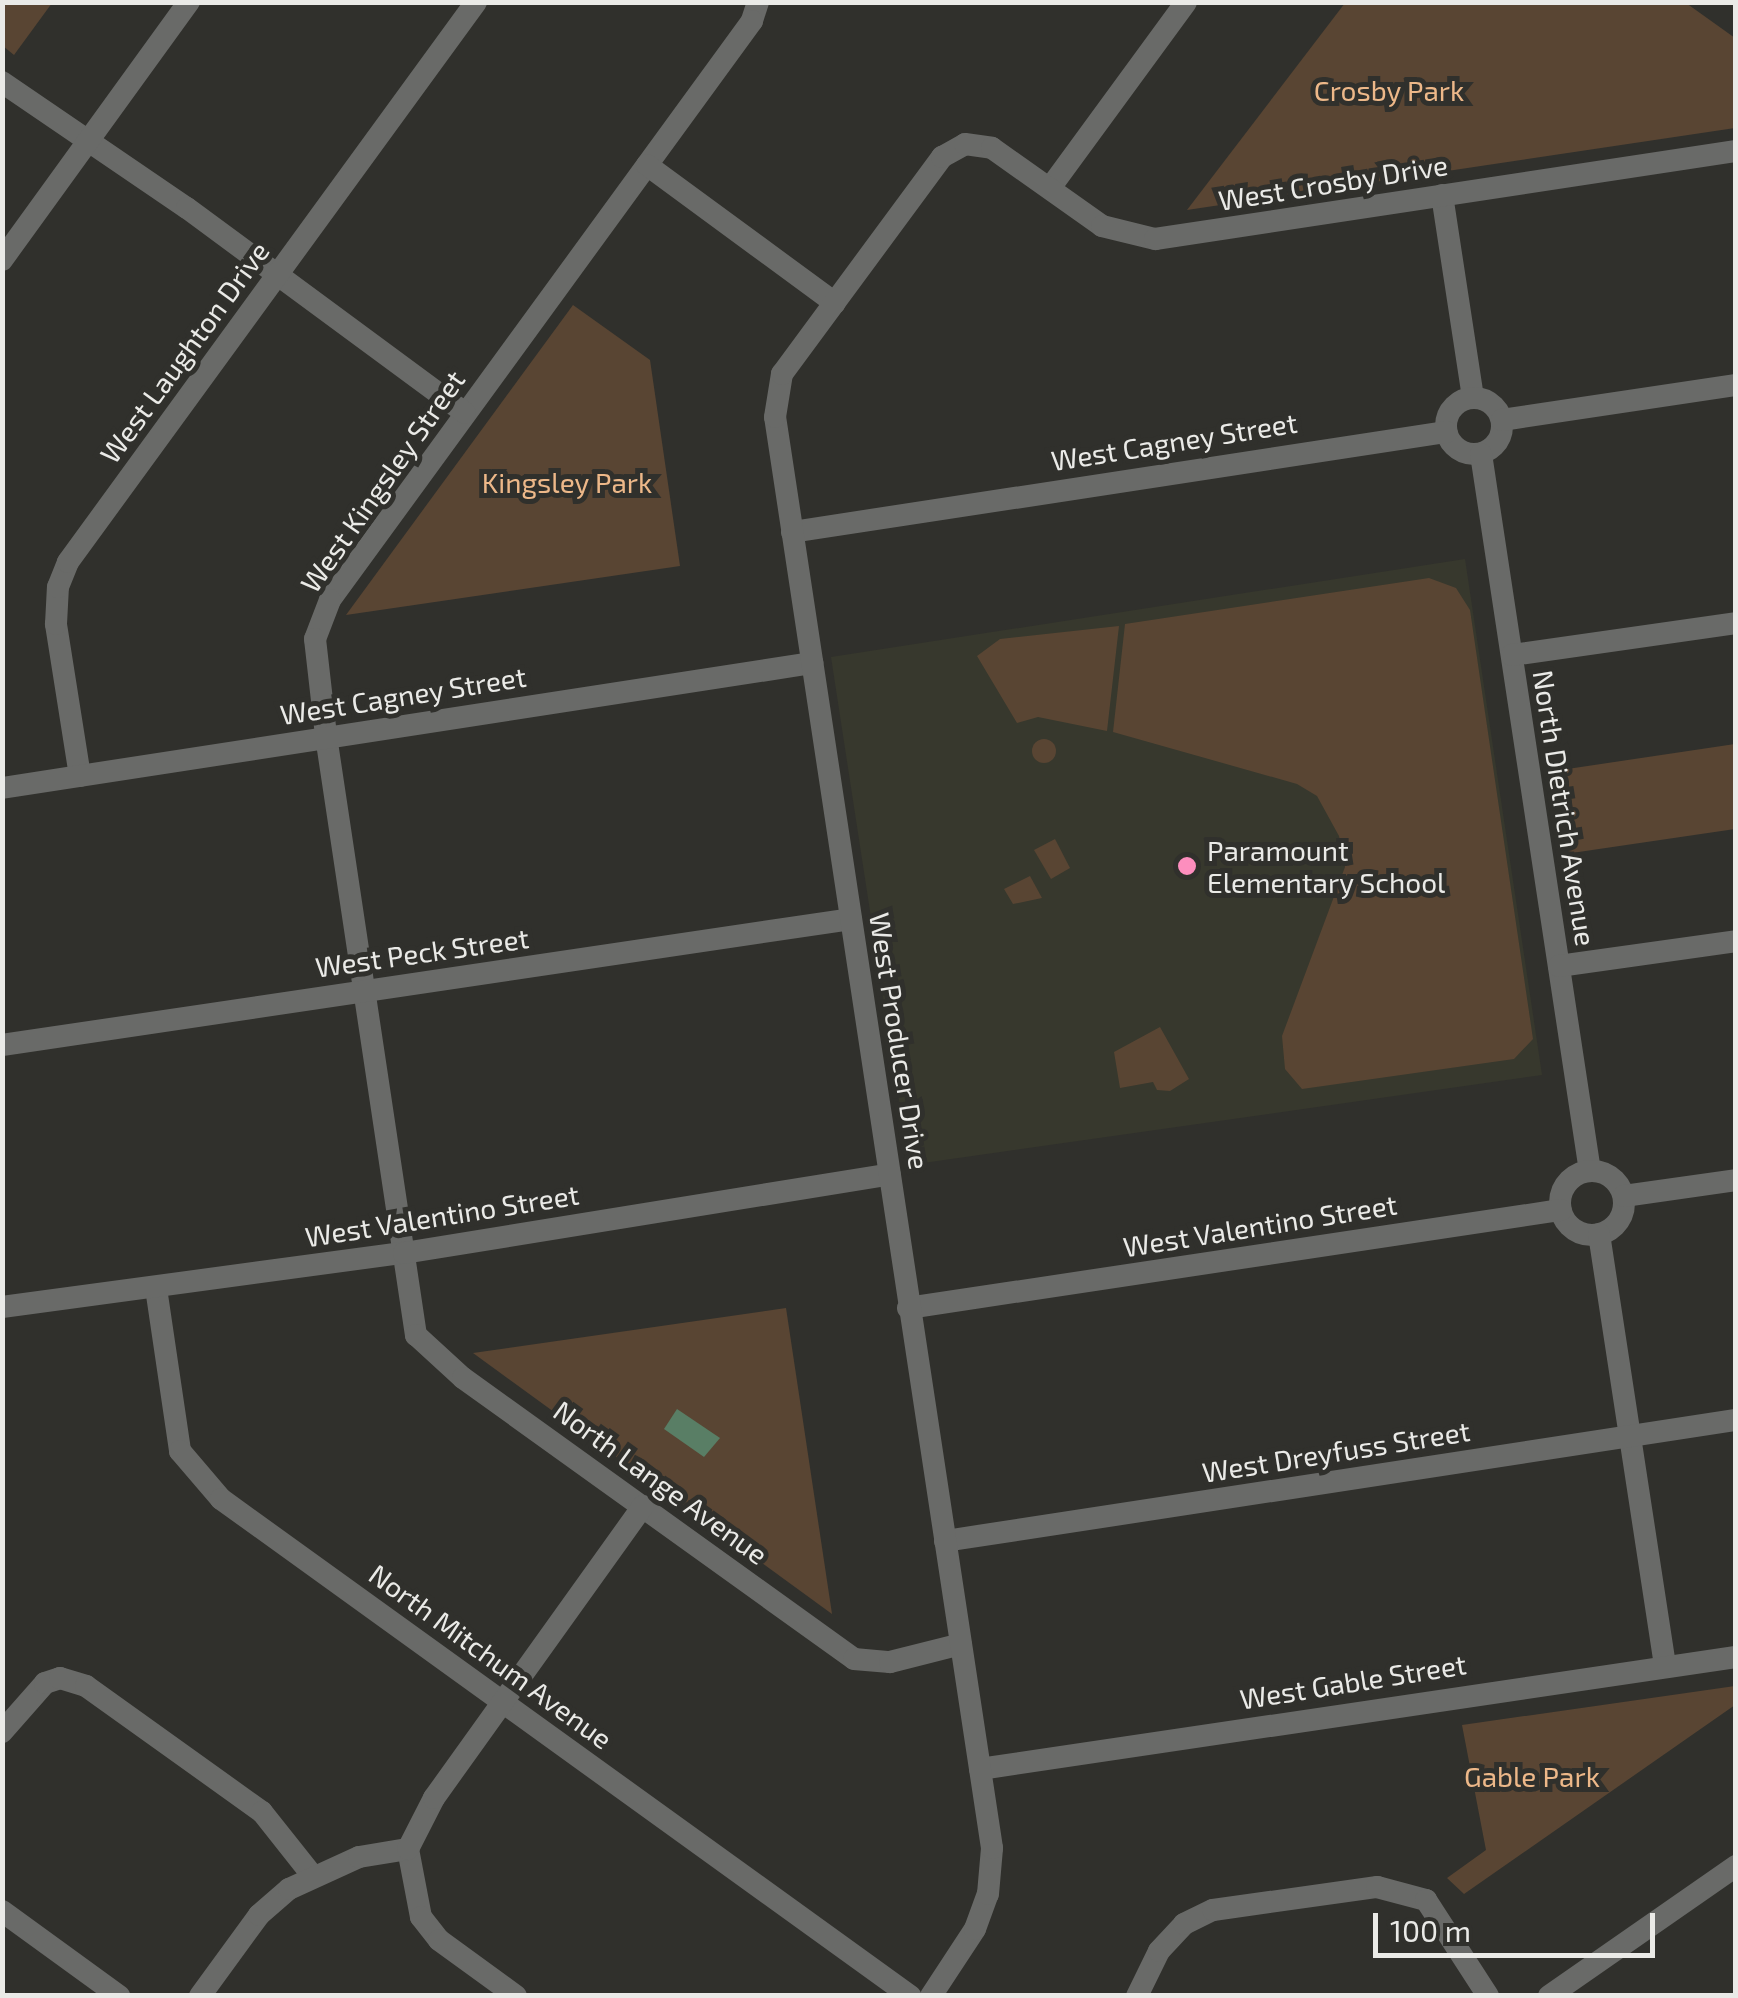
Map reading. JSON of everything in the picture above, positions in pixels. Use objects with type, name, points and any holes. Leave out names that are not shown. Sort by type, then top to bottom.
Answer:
[{"type":"street","points":[[2,260],[189,2]]},
{"type":"street","name":"West Laughton Drive","points":[[80,776],[56,624],[58,588],[68,562],[476,2]]},
{"type":"street","name":"West Kingsley Street","points":[[404,1253],[326,736],[315,638],[330,600],[752,21],[758,2]]},
{"type":"street","points":[[1050,188],[1186,2]]},
{"type":"street","points":[[2,82],[278,274],[465,413]]},
{"type":"street","name":"West Crosby Drive","points":[[965,144],[992,148],[1102,226],[1155,239],[1736,150]]},
{"type":"street","name":"West Producer Drive","points":[[931,1996],[975,1929],[988,1894],[992,1848],[774,396],[782,374],[942,157],[965,144]]},
{"type":"street","points":[[647,165],[835,302]]},
{"type":"street","points":[[1442,195],[1473,398]]},
{"type":"street","points":[[1502,420],[1736,385]]},
{"type":"street","points":[[1473,398],[1490,402],[1502,420],[1498,441],[1481,454],[1458,450],[1446,432],[1450,410],[1473,398]]},
{"type":"street","name":"West Cagney Street","points":[[792,532],[1446,432]]},
{"type":"street","name":"North Dietrich Avenue","points":[[1481,454],[1590,1171]]},
{"type":"street","points":[[1512,655],[1736,623]]},
{"type":"street","name":"West Cagney Street","points":[[2,788],[812,663]]},
{"type":"street","name":"West Peck Street","points":[[2,1045],[851,918]]},
{"type":"street","points":[[1559,966],[1736,941]]},
{"type":"street","points":[[1590,1171],[1610,1176],[1624,1196],[1619,1220],[1600,1234],[1575,1230],[1561,1210],[1566,1185],[1590,1171]]},
{"type":"street","name":"West Valentino Street","points":[[2,1307],[404,1253],[890,1174]]},
{"type":"street","points":[[1624,1196],[1736,1180]]},
{"type":"street","name":"West Valentino Street","points":[[908,1308],[1561,1210]]},
{"type":"street","points":[[1600,1234],[1665,1664]]},
{"type":"street","name":"North Lange Avenue","points":[[404,1253],[416,1335],[428,1352],[854,1659],[890,1662],[961,1644]]},
{"type":"street","name":"North Mitchum Avenue","points":[[156,1288],[169,1410],[180,1451],[200,1479],[910,1996]]},
{"type":"street","name":"West Dreyfuss Street","points":[[945,1540],[1736,1420]]},
{"type":"street","points":[[516,1996],[439,1940],[421,1917],[408,1849],[420,1819],[643,1506]]},
{"type":"street","name":"West Gable Street","points":[[980,1768],[1665,1664],[1736,1658]]},
{"type":"street","points":[[2,1732],[32,1690],[60,1678],[86,1686],[262,1812],[312,1875]]},
{"type":"street","points":[[200,1996],[259,1915],[312,1875],[360,1857],[408,1849]]},
{"type":"street","points":[[1549,1996],[1736,1866]]},
{"type":"street","points":[[1137,1996],[1160,1951],[1184,1924],[1213,1910],[1378,1886],[1426,1900],[1488,1996]]},
{"type":"street","points":[[2,1912],[119,1996]]},
{"type":"shaded area","name":"Paramount Elementary School","points":[[1465,559],[1542,1075],[909,1165],[831,657]]},
{"type":"shaded area","points":[[677,1409],[720,1438],[704,1457],[664,1429]]},
{"type":"green space","points":[[3,2],[52,3],[14,55],[3,46]]},
{"type":"green space","name":"Crosby Park","points":[[1345,3],[1686,3],[1735,38],[1735,128],[1187,210]]},
{"type":"green space","name":"Kingsley Park","points":[[573,305],[650,360],[680,566],[346,615]]},
{"type":"green space","points":[[1429,578],[1456,588],[1470,610],[1533,1039],[1514,1059],[1302,1089],[1285,1069],[1282,1036],[1345,867],[1339,836],[1317,796],[1297,784],[1113,732],[1125,624]]},
{"type":"green space","points":[[1119,626],[1107,731],[1038,717],[1017,723],[977,656],[1000,639]]},
{"type":"green space","points":[[1044,739],[1056,751],[1044,763],[1032,751]]},
{"type":"green space","points":[[1735,744],[1735,829],[1565,854],[1554,771]]},
{"type":"green space","points":[[1055,839],[1070,868],[1051,879],[1034,850]]},
{"type":"green space","points":[[1030,876],[1042,898],[1013,904],[1004,889]]},
{"type":"green space","points":[[1160,1027],[1189,1079],[1170,1091],[1157,1090],[1153,1082],[1120,1088],[1114,1052]]},
{"type":"green space","points":[[786,1308],[832,1614],[473,1353]]},
{"type":"green space","name":"Gable Park","points":[[1735,1686],[1735,1705],[1464,1894],[1447,1878],[1486,1850],[1462,1725]]},
{"type":"place","name":"Paramount Elementary School","points":[[1187,866]]}]
